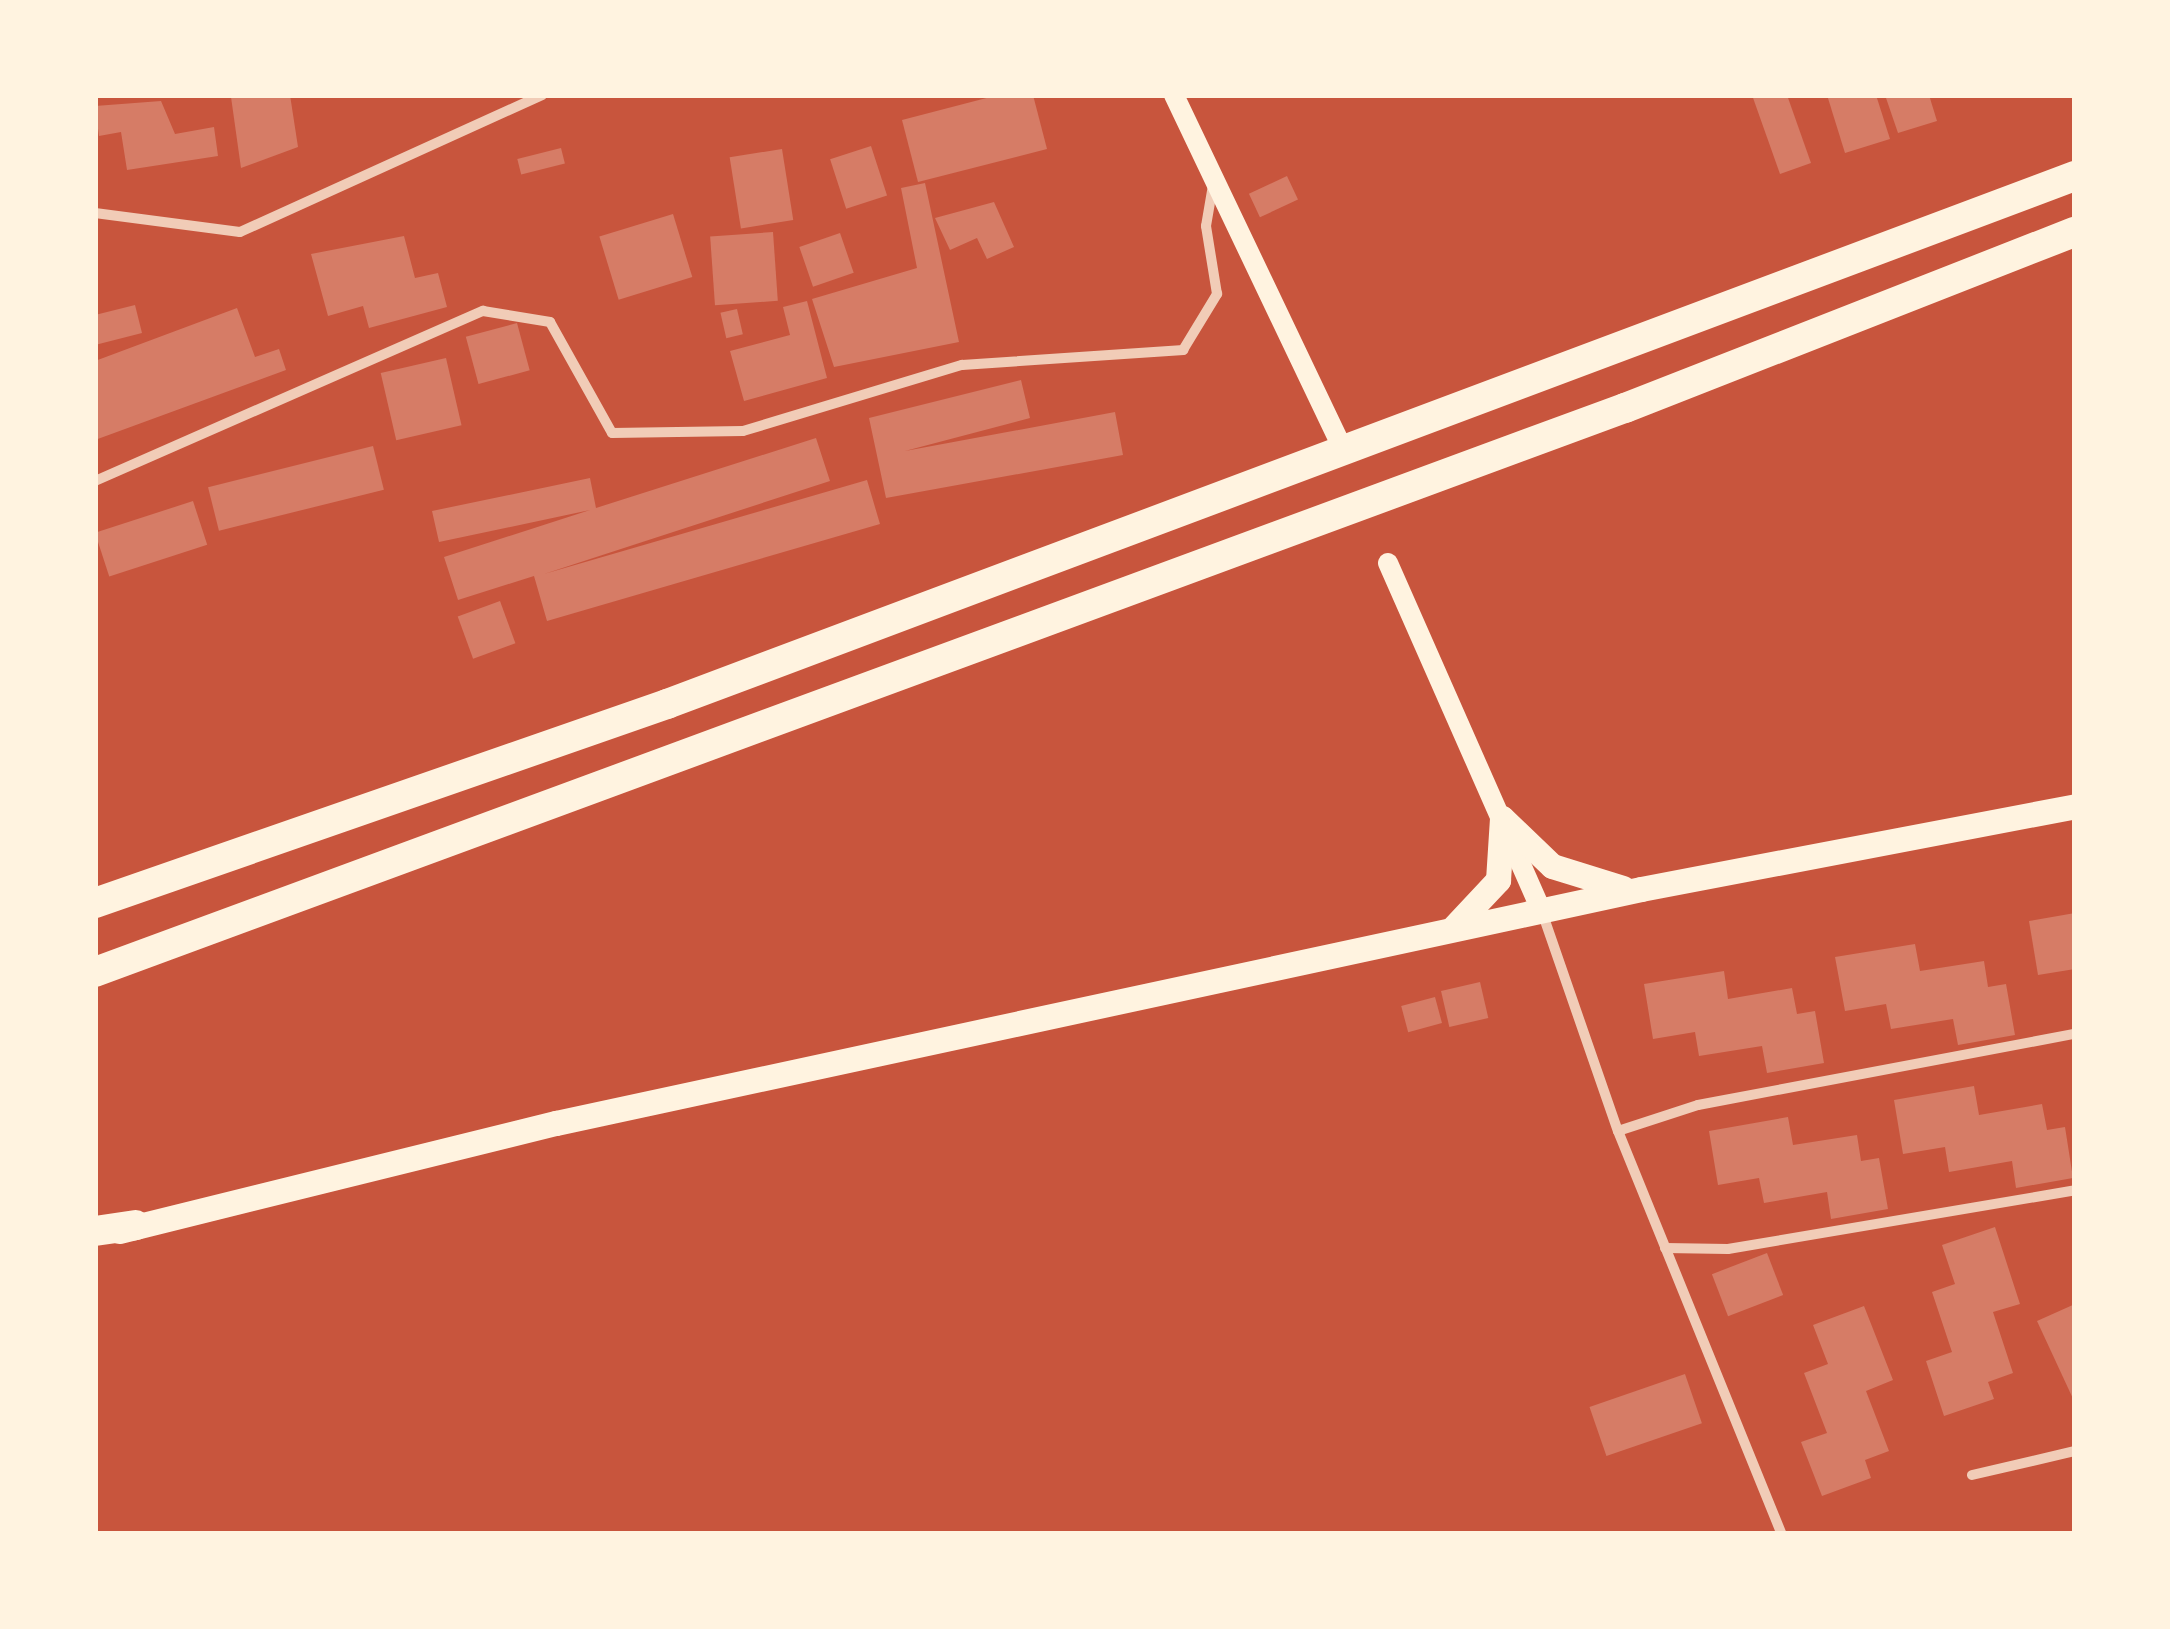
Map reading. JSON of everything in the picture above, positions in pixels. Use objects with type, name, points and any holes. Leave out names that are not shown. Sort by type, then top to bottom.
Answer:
[{"type":"highway","points":[[95,904],[667,704],[2075,176]]},
{"type":"highway","points":[[95,972],[1624,408],[2075,232]]},
{"type":"highway","points":[[95,1235],[136,1225]]},
{"type":"main road","points":[[1174,95],[1342,447]]},
{"type":"main road","points":[[1388,563],[1542,912]]},
{"type":"main road","points":[[136,1225],[556,1123],[1641,889],[2075,806]]},
{"type":"main road","points":[[1502,818],[1552,866],[1641,889]]},
{"type":"main road","points":[[1438,935],[1488,898],[1504,860],[1502,818]]},
{"type":"street","points":[[95,213],[240,232],[542,95]]},
{"type":"street","points":[[95,481],[483,311],[550,322],[612,432],[742,431],[962,366],[1183,350],[1216,294],[1206,226],[1214,179]]},
{"type":"street","points":[[1542,912],[1618,1132],[1782,1534]]},
{"type":"street","points":[[1618,1132],[1698,1105],[2075,1034]]},
{"type":"street","points":[[1665,1248],[1728,1249],[2075,1190]]},
{"type":"street","points":[[1972,1476],[2075,1451]]},
{"type":"building","points":[[290,95],[298,147],[241,168],[231,97]]},
{"type":"building","points":[[998,95],[1033,95],[1047,149],[918,182],[902,120]]},
{"type":"building","points":[[1752,95],[1787,95],[1811,163],[1780,174]]},
{"type":"building","points":[[1827,95],[1876,95],[1890,139],[1845,153]]},
{"type":"building","points":[[1885,95],[1929,95],[1937,121],[1898,133]]},
{"type":"building","points":[[161,101],[175,134],[214,127],[218,156],[127,170],[121,132],[99,136],[95,106]]},
{"type":"building","points":[[871,146],[887,195],[846,209],[830,159]]},
{"type":"building","points":[[561,148],[565,164],[521,174],[517,159]]},
{"type":"building","points":[[782,149],[793,220],[741,228],[730,157]]},
{"type":"building","points":[[1287,176],[1298,200],[1260,217],[1249,194]]},
{"type":"building","points":[[925,183],[959,342],[834,367],[812,299],[917,268],[901,188]]},
{"type":"building","points":[[994,202],[1014,247],[987,259],[977,238],[950,250],[935,218]]},
{"type":"building","points":[[673,214],[692,277],[619,300],[599,237]]},
{"type":"building","points":[[773,232],[778,301],[715,305],[710,236]]},
{"type":"building","points":[[840,233],[854,273],[813,287],[799,247]]},
{"type":"building","points":[[404,236],[415,278],[438,273],[447,307],[369,328],[363,306],[328,316],[311,254]]},
{"type":"building","points":[[807,301],[827,378],[744,401],[730,351],[790,335],[783,307]]},
{"type":"building","points":[[135,305],[142,333],[95,345],[95,315]]},
{"type":"building","points":[[237,308],[255,357],[279,349],[286,370],[95,440],[95,361]]},
{"type":"building","points":[[737,309],[743,334],[726,338],[720,313]]},
{"type":"building","points":[[517,323],[530,370],[478,384],[466,337]]},
{"type":"building","points":[[446,358],[462,425],[396,440],[381,373]]},
{"type":"building","points":[[1021,380],[1030,418],[905,451],[1115,412],[1123,455],[886,498],[869,418]]},
{"type":"building","points":[[816,438],[830,481],[544,574],[867,480],[880,524],[547,621],[534,576],[458,600],[444,557],[590,510],[439,542],[432,511],[590,478],[596,508]]},
{"type":"building","points":[[373,446],[384,490],[219,531],[208,487]]},
{"type":"building","points":[[193,501],[207,545],[109,577],[95,533]]},
{"type":"building","points":[[500,601],[515,643],[473,659],[458,616]]},
{"type":"building","points":[[2075,913],[2075,969],[2038,975],[2029,921]]},
{"type":"building","points":[[1915,944],[1920,971],[1984,961],[1988,987],[2006,984],[2015,1035],[1958,1045],[1953,1019],[1891,1029],[1886,1004],[1845,1011],[1835,957]]},
{"type":"building","points":[[1724,971],[1728,999],[1792,988],[1797,1014],[1815,1011],[1824,1063],[1767,1073],[1762,1046],[1699,1056],[1695,1032],[1653,1039],[1644,984]]},
{"type":"building","points":[[1480,982],[1488,1018],[1449,1027],[1441,991]]},
{"type":"building","points":[[1435,997],[1442,1023],[1408,1032],[1401,1006]]},
{"type":"building","points":[[1974,1086],[1979,1115],[2042,1104],[2047,1130],[2065,1127],[2073,1178],[2016,1188],[2012,1161],[1949,1172],[1945,1147],[1903,1154],[1894,1100]]},
{"type":"building","points":[[1788,1117],[1793,1145],[1857,1135],[1861,1161],[1879,1158],[1888,1209],[1831,1219],[1827,1192],[1764,1203],[1759,1178],[1718,1185],[1709,1131]]},
{"type":"building","points":[[1995,1227],[2020,1304],[1993,1312],[2013,1373],[1988,1382],[1994,1399],[1944,1416],[1926,1361],[1952,1352],[1932,1292],[1955,1284],[1942,1245]]},
{"type":"building","points":[[1767,1253],[1783,1295],[1728,1316],[1712,1274]]},
{"type":"building","points":[[2075,1304],[2075,1403],[2037,1321]]},
{"type":"building","points":[[1864,1306],[1893,1380],[1866,1391],[1889,1451],[1865,1460],[1871,1478],[1822,1496],[1801,1442],[1827,1433],[1804,1373],[1828,1364],[1813,1325]]},
{"type":"building","points":[[1685,1374],[1702,1423],[1606,1456],[1590,1407]]}]
